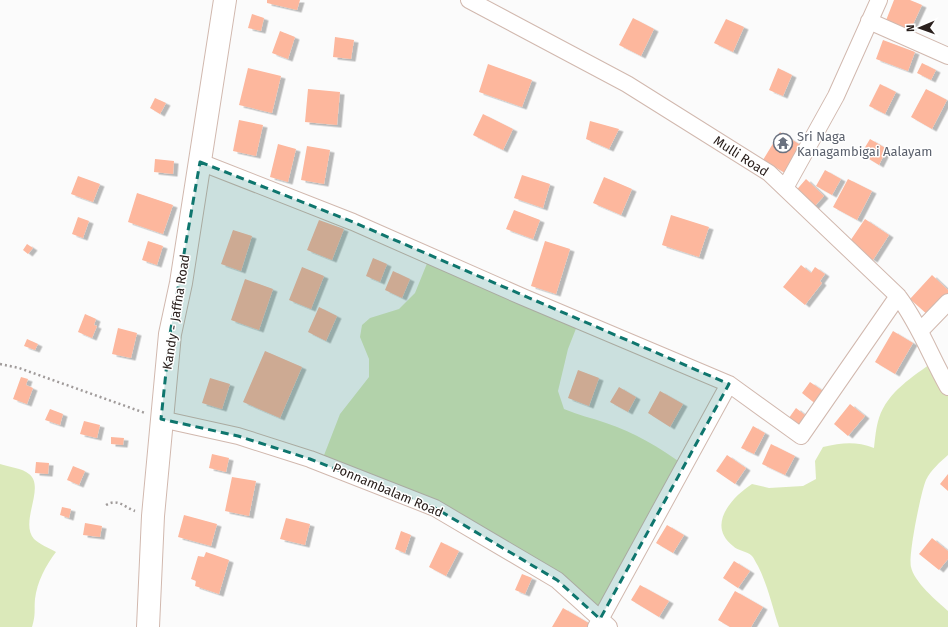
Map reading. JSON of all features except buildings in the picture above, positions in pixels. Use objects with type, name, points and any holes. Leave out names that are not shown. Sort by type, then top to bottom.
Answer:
[{"type":"highway","name":"Kandy - Jaffna Road","points":[[148,627],[153,516],[170,334],[200,162],[225,0]]},
{"type":"street","name":"Mulli Road","points":[[469,0],[627,84],[769,174],[898,296],[920,331],[948,387]]},
{"type":"street","points":[[785,188],[836,96],[879,0]]},
{"type":"street","points":[[869,21],[948,56]]},
{"type":"street","points":[[200,162],[353,222],[523,297],[729,384],[801,436],[898,296]]},
{"type":"street","points":[[920,331],[948,302]]},
{"type":"street","points":[[602,624],[729,384]]},
{"type":"street","name":"Ponnambalam Road","points":[[161,419],[238,436],[303,456],[435,508],[557,580],[602,624]]},
{"type":"path","points":[[0,364],[19,368],[161,419]]},
{"type":"path","points":[[106,505],[111,502],[118,502],[132,510],[153,516]]},
{"type":"highlighted area","points":[[200,162],[353,222],[729,384],[600,619],[557,580],[435,508],[310,459],[238,436],[161,419],[170,334]]},
{"type":"green space","points":[[430,256],[579,321],[568,349],[558,391],[564,409],[627,431],[684,465],[600,619],[435,508],[321,463],[340,414],[369,377],[369,359],[360,337],[362,325],[370,318],[399,309],[415,293]]},
{"type":"green space","points":[[934,361],[948,387],[948,455],[928,476],[924,486],[911,550],[911,567],[916,579],[926,591],[948,611],[948,627],[779,627],[765,581],[754,558],[748,553],[735,548],[725,538],[722,529],[722,521],[725,512],[737,496],[752,484],[769,488],[803,486],[816,479],[815,461],[823,447],[848,443],[861,444],[874,448],[879,418],[888,400],[902,385]]},
{"type":"green space","points":[[0,464],[23,470],[29,474],[33,480],[35,487],[30,514],[30,532],[36,541],[56,552],[45,568],[38,586],[32,627],[0,627]]},
{"type":"place","name":"Sri Naga Kanagambigai Aalayam","points":[[783,143]]}]
